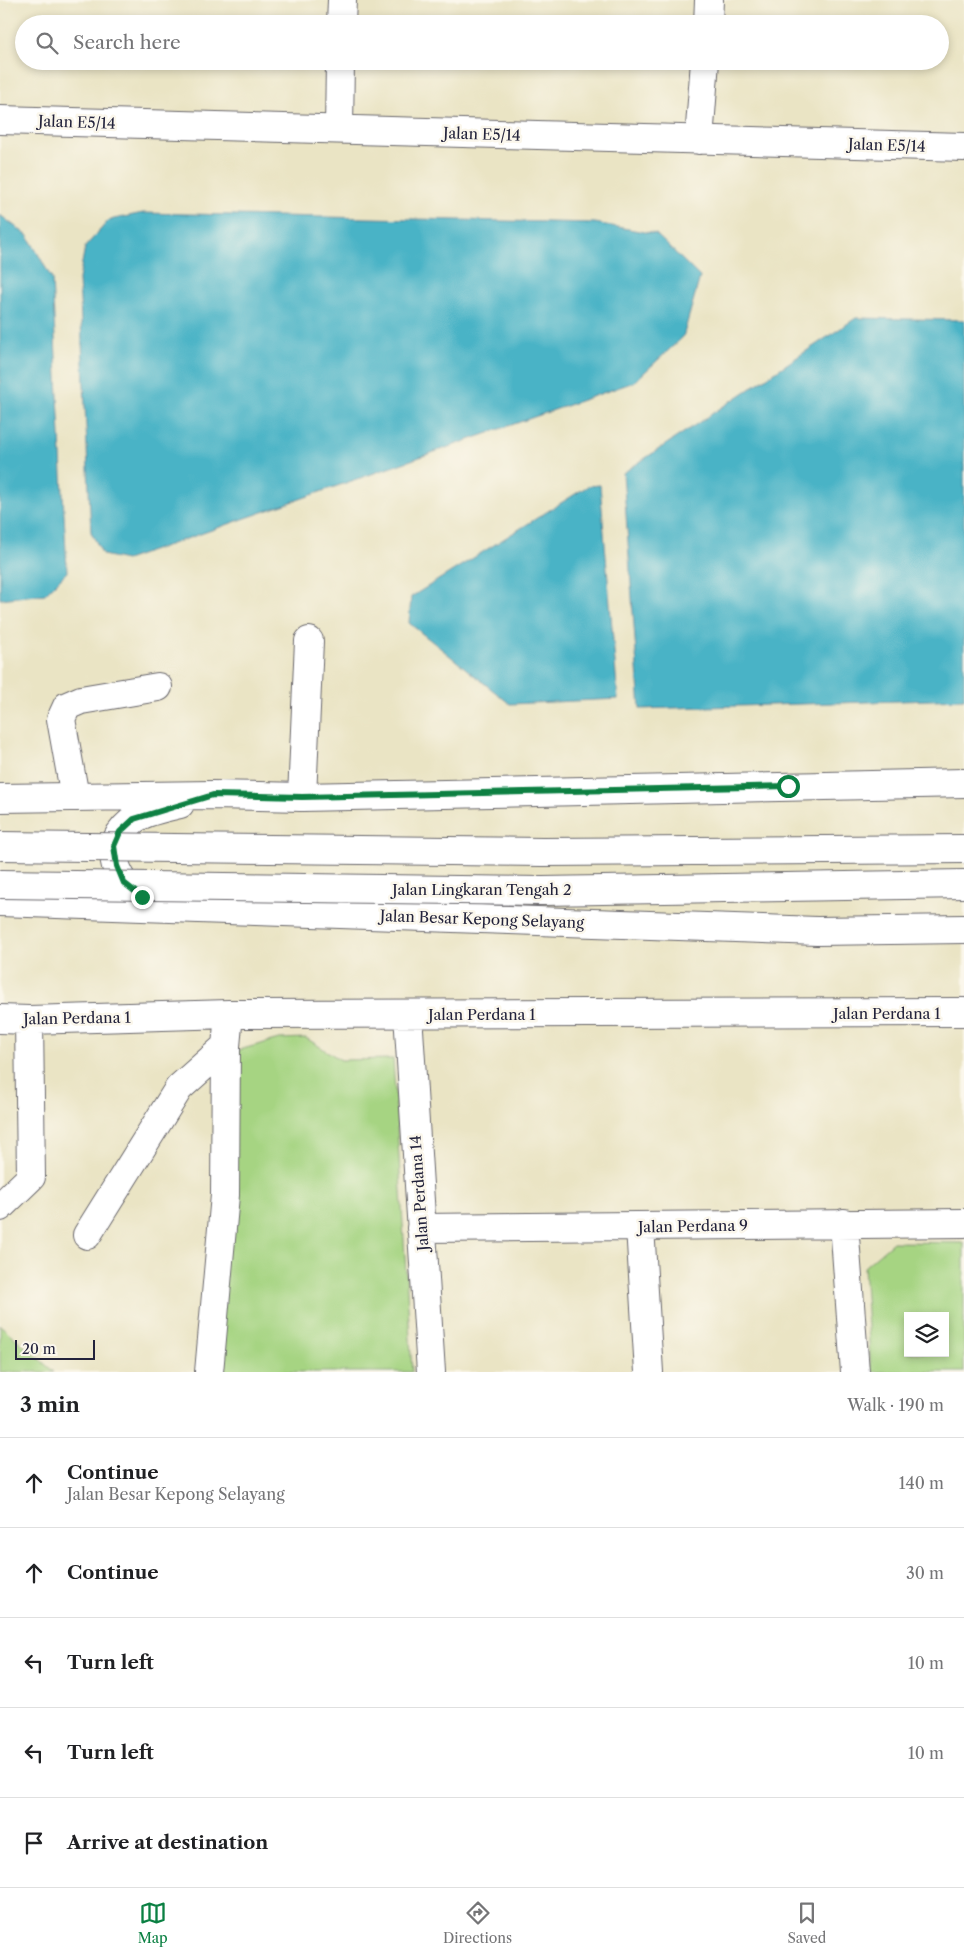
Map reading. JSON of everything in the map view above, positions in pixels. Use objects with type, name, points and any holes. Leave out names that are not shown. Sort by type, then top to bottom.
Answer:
[{"type":"main road","points":[[341,15],[342,0]]},
{"type":"main road","points":[[708,15],[709,0]]},
{"type":"main road","points":[[339,130],[340,70]]},
{"type":"main road","points":[[699,140],[704,70]]},
{"type":"main road","name":"Jalan E5/14","points":[[0,120],[964,148]]},
{"type":"main road","points":[[302,797],[309,641]]},
{"type":"main road","points":[[75,797],[61,719],[66,706],[80,700],[158,687]]},
{"type":"main road","points":[[0,798],[213,795],[302,797],[964,783]]},
{"type":"main road","points":[[190,909],[142,897],[124,883],[117,866],[114,846],[120,832],[134,819],[213,795]]},
{"type":"main road","points":[[0,846],[543,852],[964,849]]},
{"type":"main road","name":"Jalan Lingkaran Tengah 2","points":[[0,884],[542,891],[964,884]]},
{"type":"main road","name":"Jalan Besar Kepong Selayang","points":[[0,902],[816,931],[964,929]]},
{"type":"main road","name":"Jalan Perdana 1","points":[[0,1019],[29,1020],[230,1014],[964,1012]]},
{"type":"main road","points":[[208,1372],[225,1196],[226,1046],[230,1014]]},
{"type":"main road","name":"Jalan Perdana 14","points":[[408,1014],[431,1372]]},
{"type":"main road","points":[[0,1207],[31,1177],[29,1020]]},
{"type":"main road","points":[[87,1235],[179,1088],[226,1046]]},
{"type":"main road","points":[[844,1223],[855,1372]]},
{"type":"main road","name":"Jalan Perdana 9","points":[[421,1228],[964,1223]]},
{"type":"main road","points":[[640,1227],[649,1372]]},
{"type":"green space","points":[[306,1038],[341,1060],[393,1059],[412,1372],[209,1372],[239,1050],[279,1039]]},
{"type":"green space","points":[[893,1242],[964,1243],[964,1372],[871,1372],[864,1267]]},
{"type":"green space","points":[[0,1325],[54,1372],[0,1372]]},
{"type":"water","points":[[143,213],[595,223],[656,234],[700,277],[683,337],[634,382],[126,560],[103,555],[91,532],[79,279],[85,247],[109,220]]},
{"type":"water","points":[[0,215],[28,236],[52,279],[67,572],[45,594],[0,599]]},
{"type":"water","points":[[856,318],[964,320],[964,699],[640,709],[623,473]]},
{"type":"water","points":[[600,485],[618,699],[510,704],[409,623],[411,597],[588,486]]},
{"type":"route","points":[[142,897],[124,883],[117,866],[114,846],[120,832],[134,819],[213,795],[302,797],[788,786]]}]
